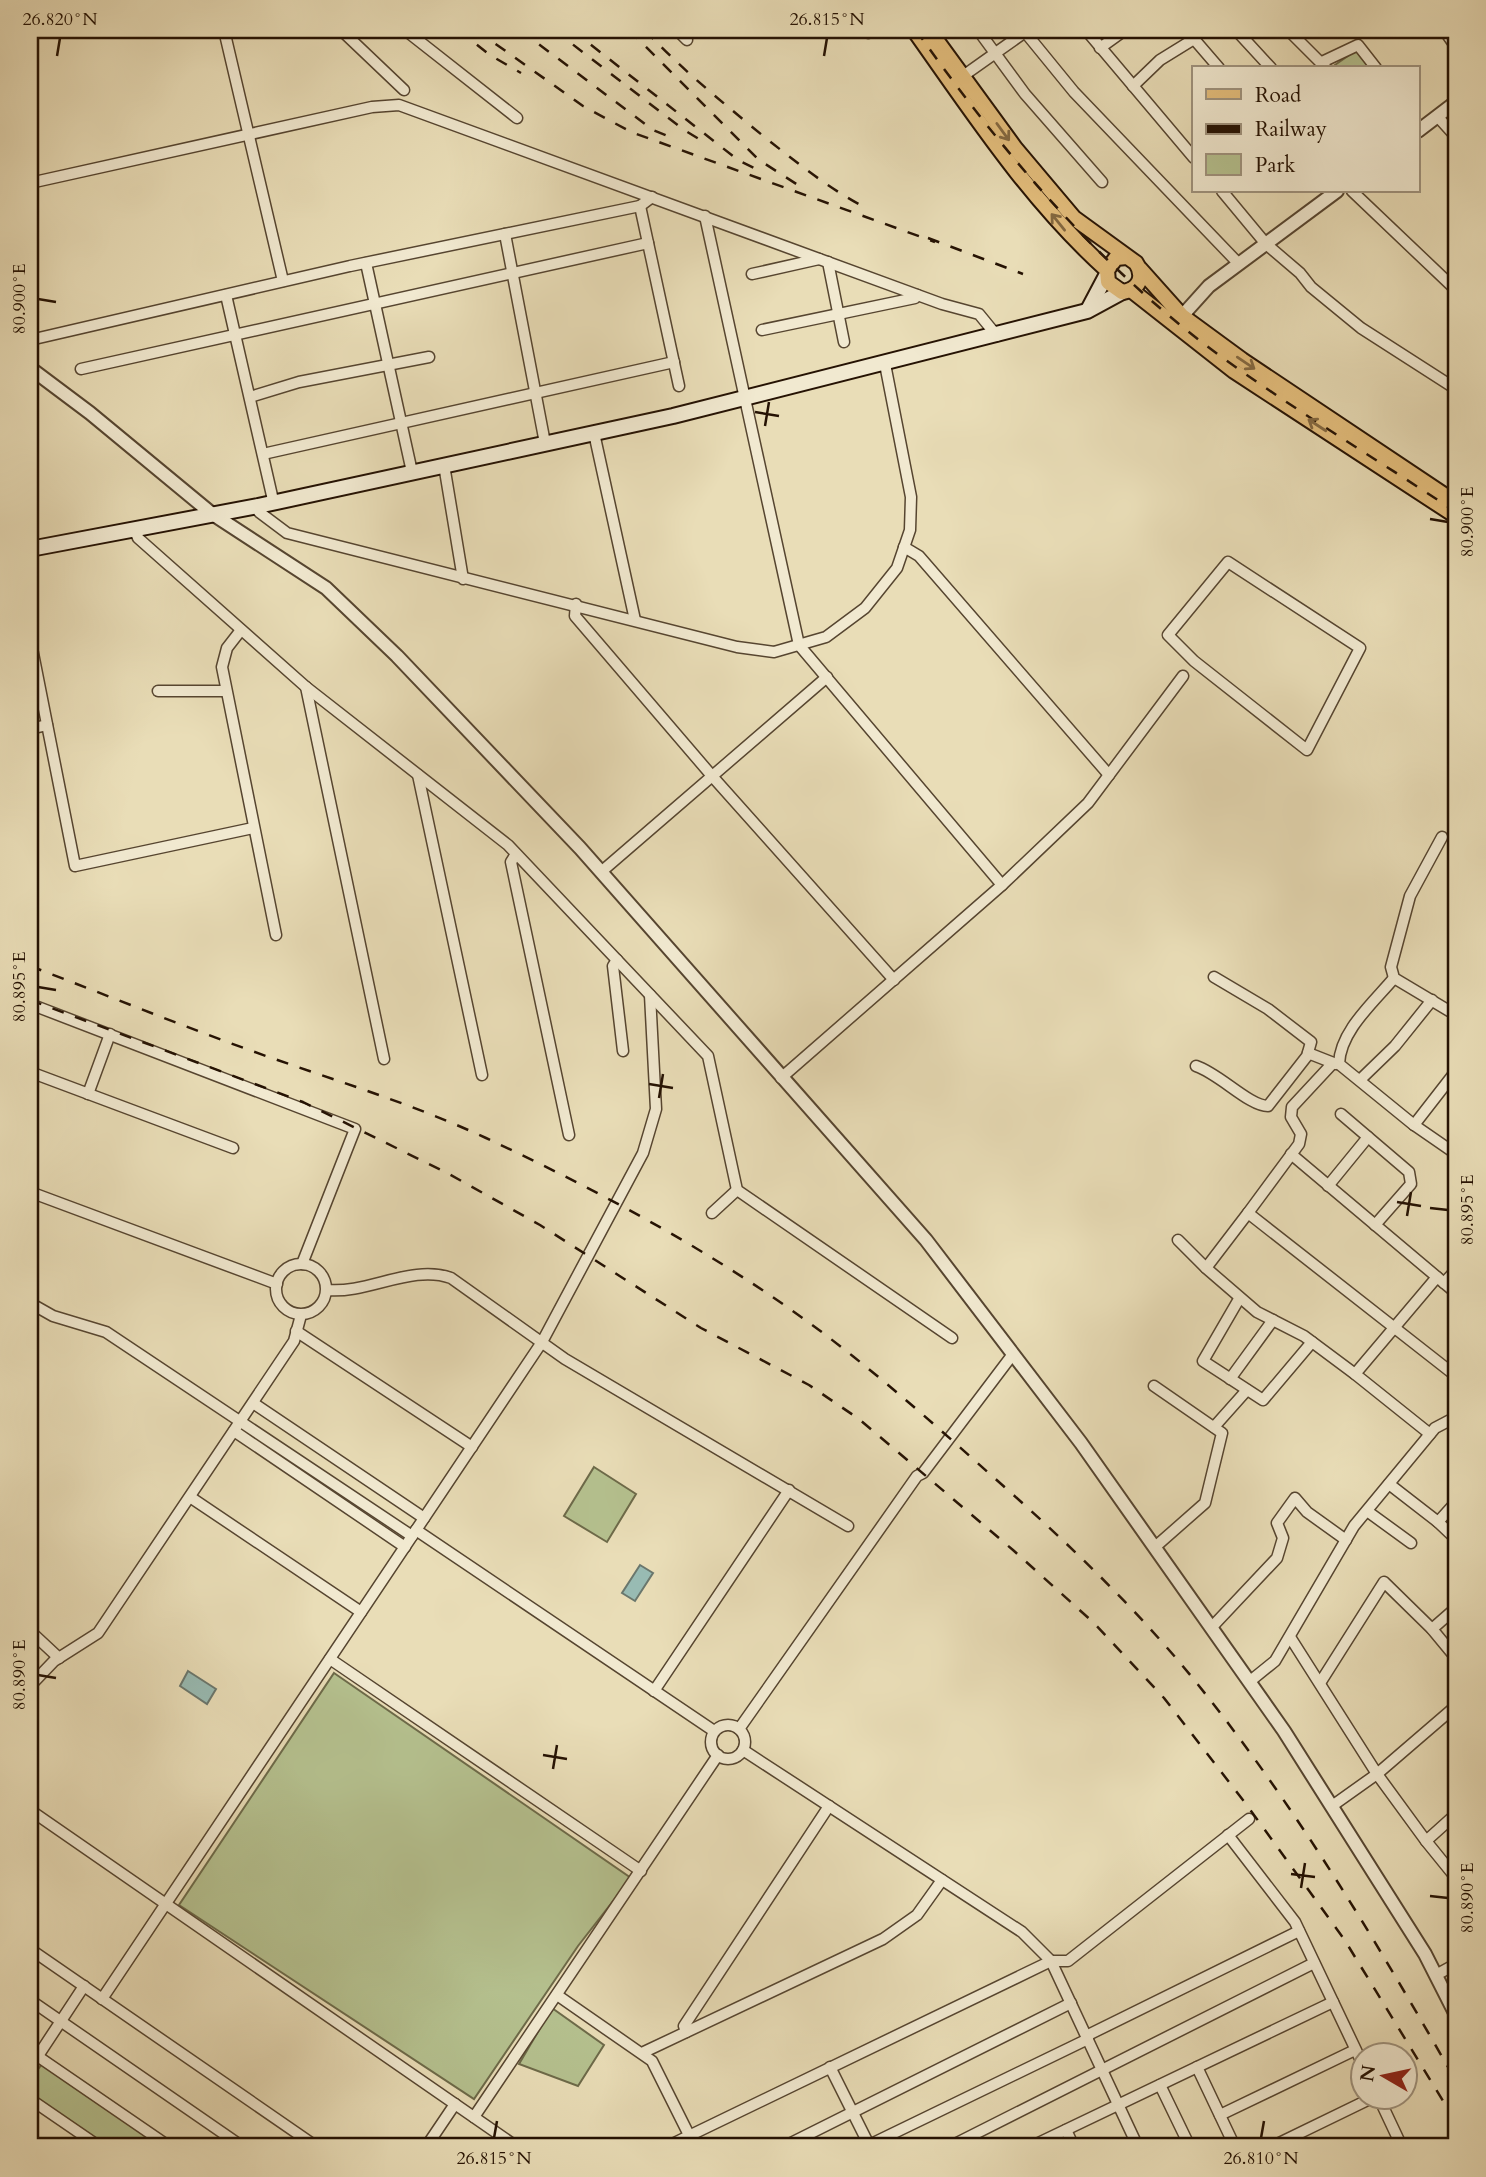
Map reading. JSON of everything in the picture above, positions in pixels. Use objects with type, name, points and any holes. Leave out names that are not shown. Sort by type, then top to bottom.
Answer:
[{"type":"main road","points":[[914,30],[1002,153],[1072,239],[1106,273],[1111,287],[1127,291],[1234,371],[1455,499]]},
{"type":"main road","points":[[929,30],[1015,148],[1074,218],[1134,260],[1182,316],[1456,516]]},
{"type":"main road","points":[[1087,312],[1116,258],[1127,257]]},
{"type":"main road","points":[[30,549],[258,506],[273,500],[594,433],[885,364],[1087,312],[1138,283],[1140,269]]},
{"type":"street","points":[[224,30],[283,282]]},
{"type":"street","points":[[341,30],[404,90]]},
{"type":"street","points":[[405,30],[517,118]]},
{"type":"street","points":[[677,30],[687,40]]},
{"type":"street","points":[[978,30],[1025,94],[1102,182]]},
{"type":"street","points":[[1086,30],[1192,156]]},
{"type":"street","points":[[1100,48],[1125,30]]},
{"type":"street","points":[[1236,30],[1269,66]]},
{"type":"street","points":[[1288,30],[1324,65],[1358,46],[1374,66]]},
{"type":"street","points":[[1444,30],[1453,43]]},
{"type":"street","points":[[963,76],[1027,31],[1074,92],[1238,263]]},
{"type":"street","points":[[1133,86],[1160,60],[1194,39],[1217,66]]},
{"type":"street","points":[[1420,129],[1456,102]]},
{"type":"street","points":[[30,183],[372,107],[399,105],[917,295],[978,314],[997,335]]},
{"type":"street","points":[[1437,116],[1456,137]]},
{"type":"street","points":[[1223,192],[1266,244],[1300,273],[1311,287],[1361,328],[1456,389]]},
{"type":"street","points":[[1353,192],[1456,290]]},
{"type":"street","points":[[1182,316],[1209,285],[1331,193]]},
{"type":"street","points":[[30,340],[366,262],[640,206],[652,197]]},
{"type":"street","points":[[640,206],[679,386]]},
{"type":"street","points":[[705,216],[799,645],[1002,885]]},
{"type":"street","points":[[505,234],[545,443]]},
{"type":"street","points":[[81,369],[648,243]]},
{"type":"street","points":[[752,274],[824,260]]},
{"type":"street","points":[[824,260],[844,342]]},
{"type":"street","points":[[366,262],[412,471]]},
{"type":"street","points":[[226,295],[273,500]]},
{"type":"street","points":[[762,330],[915,298],[917,295]]},
{"type":"street","points":[[250,397],[299,382],[389,367],[429,357]]},
{"type":"street","points":[[263,454],[674,362]]},
{"type":"street","points":[[258,506],[258,512],[287,533],[463,579],[576,604],[737,647],[774,652],[826,637],[865,608],[897,568],[910,530],[911,498],[885,364]]},
{"type":"street","points":[[30,368],[90,413],[211,513],[326,588],[397,656],[601,872],[781,1079],[926,1240],[1155,1547],[1250,1682],[1332,1806],[1436,1975],[1456,2015]]},
{"type":"street","points":[[594,433],[635,620]]},
{"type":"street","points":[[444,465],[463,579]]},
{"type":"street","points":[[134,528],[138,538],[306,687],[516,854],[708,1056],[737,1191],[952,1338]]},
{"type":"street","points":[[904,547],[919,556],[1109,775]]},
{"type":"street","points":[[1228,562],[1356,642],[1361,652],[1307,750],[1194,660],[1168,635],[1228,562]]},
{"type":"street","points":[[576,604],[575,616],[712,776],[894,980]]},
{"type":"street","points":[[241,629],[227,649],[222,667],[276,935]]},
{"type":"street","points":[[30,638],[75,866],[253,828]]},
{"type":"street","points":[[781,1079],[1002,885],[1088,803],[1183,676]]},
{"type":"street","points":[[601,872],[827,677]]},
{"type":"street","points":[[306,687],[384,1059]]},
{"type":"street","points":[[158,691],[226,691]]},
{"type":"street","points":[[30,729],[47,725]]},
{"type":"street","points":[[418,775],[482,1075]]},
{"type":"street","points":[[1206,1268],[1299,1144],[1301,1134],[1291,1117],[1292,1107],[1335,1064],[1346,1037],[1394,978],[1391,958],[1410,896],[1441,837]]},
{"type":"street","points":[[516,854],[511,862],[569,1135]]},
{"type":"street","points":[[617,960],[613,965],[623,1051]]},
{"type":"street","points":[[1196,1066],[1224,1080],[1258,1106],[1268,1107],[1308,1053],[1311,1042],[1268,1009],[1214,976]]},
{"type":"street","points":[[1394,978],[1456,1015]]},
{"type":"street","points":[[102,1998],[542,1342],[646,1142],[656,1109],[650,995]]},
{"type":"street","points":[[1363,1077],[1395,1046],[1432,1000]]},
{"type":"street","points":[[30,1004],[355,1129],[302,1264]]},
{"type":"street","points":[[88,1094],[110,1034]]},
{"type":"street","points":[[1308,1053],[1335,1064],[1456,1154]]},
{"type":"street","points":[[1414,1125],[1456,1071]]},
{"type":"street","points":[[30,1072],[233,1148]]},
{"type":"street","points":[[1341,1114],[1409,1172],[1412,1178],[1411,1184],[1375,1225]]},
{"type":"street","points":[[1328,1185],[1368,1137]]},
{"type":"street","points":[[1291,1154],[1456,1293]]},
{"type":"street","points":[[712,1213],[737,1191]]},
{"type":"street","points":[[30,1192],[277,1284]]},
{"type":"street","points":[[1248,1213],[1456,1376]]},
{"type":"street","points":[[1178,1240],[1239,1299],[1312,1342],[1430,1434]]},
{"type":"street","points":[[302,1264],[320,1271],[327,1290],[319,1308],[301,1315],[283,1307],[277,1297],[277,1284],[284,1271],[302,1264]]},
{"type":"street","points":[[1355,1374],[1441,1280],[1456,1270]]},
{"type":"street","points":[[327,1290],[347,1292],[433,1272],[451,1278],[542,1342],[848,1526]]},
{"type":"street","points":[[1239,1299],[1203,1361],[1263,1400],[1312,1342]]},
{"type":"street","points":[[30,1303],[53,1316],[106,1332],[714,1731]]},
{"type":"street","points":[[30,1686],[59,1658],[98,1633],[294,1341],[301,1315]]},
{"type":"street","points":[[1230,1379],[1273,1320]]},
{"type":"street","points":[[296,1331],[472,1447]]},
{"type":"street","points":[[739,1729],[917,1476],[923,1473],[1013,1354]]},
{"type":"street","points":[[1154,1386],[1223,1433],[1205,1503],[1155,1547]]},
{"type":"street","points":[[1214,1427],[1247,1390]]},
{"type":"street","points":[[253,1403],[424,1518]]},
{"type":"street","points":[[1250,1682],[1275,1661],[1346,1540],[1367,1511],[1430,1434],[1456,1417]]},
{"type":"street","points":[[234,1431],[405,1547]]},
{"type":"street","points":[[1389,1484],[1456,1539]]},
{"type":"street","points":[[654,1691],[789,1490]]},
{"type":"street","points":[[190,1497],[361,1612]]},
{"type":"street","points":[[1211,1628],[1277,1558],[1283,1538],[1277,1523],[1295,1498],[1307,1512],[1346,1540]]},
{"type":"street","points":[[1438,1522],[1456,1502]]},
{"type":"street","points":[[1367,1511],[1411,1543]]},
{"type":"street","points":[[1320,1683],[1384,1582],[1432,1629],[1456,1658]]},
{"type":"street","points":[[1432,1629],[1456,1608]]},
{"type":"street","points":[[30,1631],[59,1658]]},
{"type":"street","points":[[1290,1637],[1377,1774],[1456,1878]]},
{"type":"street","points":[[330,1659],[641,1871]]},
{"type":"street","points":[[1332,1806],[1377,1774],[1456,1706]]},
{"type":"street","points":[[726,1725],[739,1729],[745,1739],[743,1750],[735,1758],[726,1759],[718,1755],[711,1744],[714,1731],[726,1725]]},
{"type":"street","points":[[743,1750],[1022,1932],[1051,1961],[1139,2147]]},
{"type":"street","points":[[474,2117],[718,1755]]},
{"type":"street","points":[[686,2032],[684,2026],[829,1806]]},
{"type":"street","points":[[30,1810],[517,2147]]},
{"type":"street","points":[[1426,1841],[1456,1814]]},
{"type":"street","points":[[666,2147],[1051,1961],[1069,1961],[1249,1819]]},
{"type":"street","points":[[1228,1835],[1299,1931],[1350,2040]]},
{"type":"street","points":[[644,2052],[883,1939],[917,1916],[942,1880]]},
{"type":"street","points":[[831,2067],[868,2147],[1299,1931]]},
{"type":"street","points":[[30,1949],[317,2147]]},
{"type":"street","points":[[949,2147],[1314,1963]]},
{"type":"street","points":[[1436,1975],[1456,1964]]},
{"type":"street","points":[[30,2068],[34,2054],[61,2022],[84,1986]]},
{"type":"street","points":[[557,1996],[644,2052],[652,2061],[695,2147]]},
{"type":"street","points":[[30,2000],[243,2147]]},
{"type":"street","points":[[1030,2147],[1332,2002]]},
{"type":"street","points":[[783,2147],[1071,2003]]},
{"type":"street","points":[[1220,2115],[1350,2052]]},
{"type":"street","points":[[34,2054],[170,2147]]},
{"type":"street","points":[[1197,2067],[1235,2147]]},
{"type":"street","points":[[1160,2085],[1190,2147]]},
{"type":"street","points":[[30,2099],[100,2147]]},
{"type":"street","points":[[426,2147],[455,2104]]},
{"type":"street","points":[[1271,2147],[1350,2109]]},
{"type":"street","points":[[1384,2110],[1402,2147]]},
{"type":"street","points":[[1066,2130],[1074,2147]]},
{"type":"green space","points":[[1358,49],[1370,66],[1333,66]]},
{"type":"green space","points":[[594,1467],[636,1494],[607,1542],[564,1516]]},
{"type":"green space","points":[[334,1673],[631,1878],[578,1946],[474,2099],[179,1905]]},
{"type":"green space","points":[[552,2008],[604,2045],[578,2086],[519,2064]]},
{"type":"green space","points":[[42,2064],[161,2147],[109,2147],[30,2094],[30,2080]]},
{"type":"water","points":[[640,1565],[653,1573],[635,1601],[622,1593]]},
{"type":"water","points":[[188,1671],[216,1689],[207,1704],[180,1686]]},
{"type":"railway","points":[[458,30],[490,55],[521,73]]},
{"type":"railway","points":[[476,30],[583,106],[631,132],[935,242]]},
{"type":"railway","points":[[520,30],[653,130],[670,137]]},
{"type":"railway","points":[[554,30],[699,139]]},
{"type":"railway","points":[[572,30],[738,160],[754,168]]},
{"type":"railway","points":[[629,30],[759,160],[798,185]]},
{"type":"railway","points":[[645,30],[687,71],[762,135],[826,184],[868,209]]},
{"type":"railway","points":[[916,30],[1021,167],[1059,210],[1141,291],[1184,328],[1258,383],[1456,512]]},
{"type":"railway","points":[[928,238],[1023,274]]},
{"type":"railway","points":[[30,966],[236,1045],[405,1104],[486,1138],[615,1202],[699,1250],[780,1302],[841,1347],[928,1419],[1048,1527],[1104,1580],[1183,1666],[1242,1742],[1307,1835],[1369,1932],[1456,2081]]},
{"type":"railway","points":[[30,1000],[303,1102],[449,1174],[540,1225],[701,1328],[809,1385],[859,1419],[1094,1623],[1164,1698],[1246,1804],[1344,1939],[1456,2122]]}]
